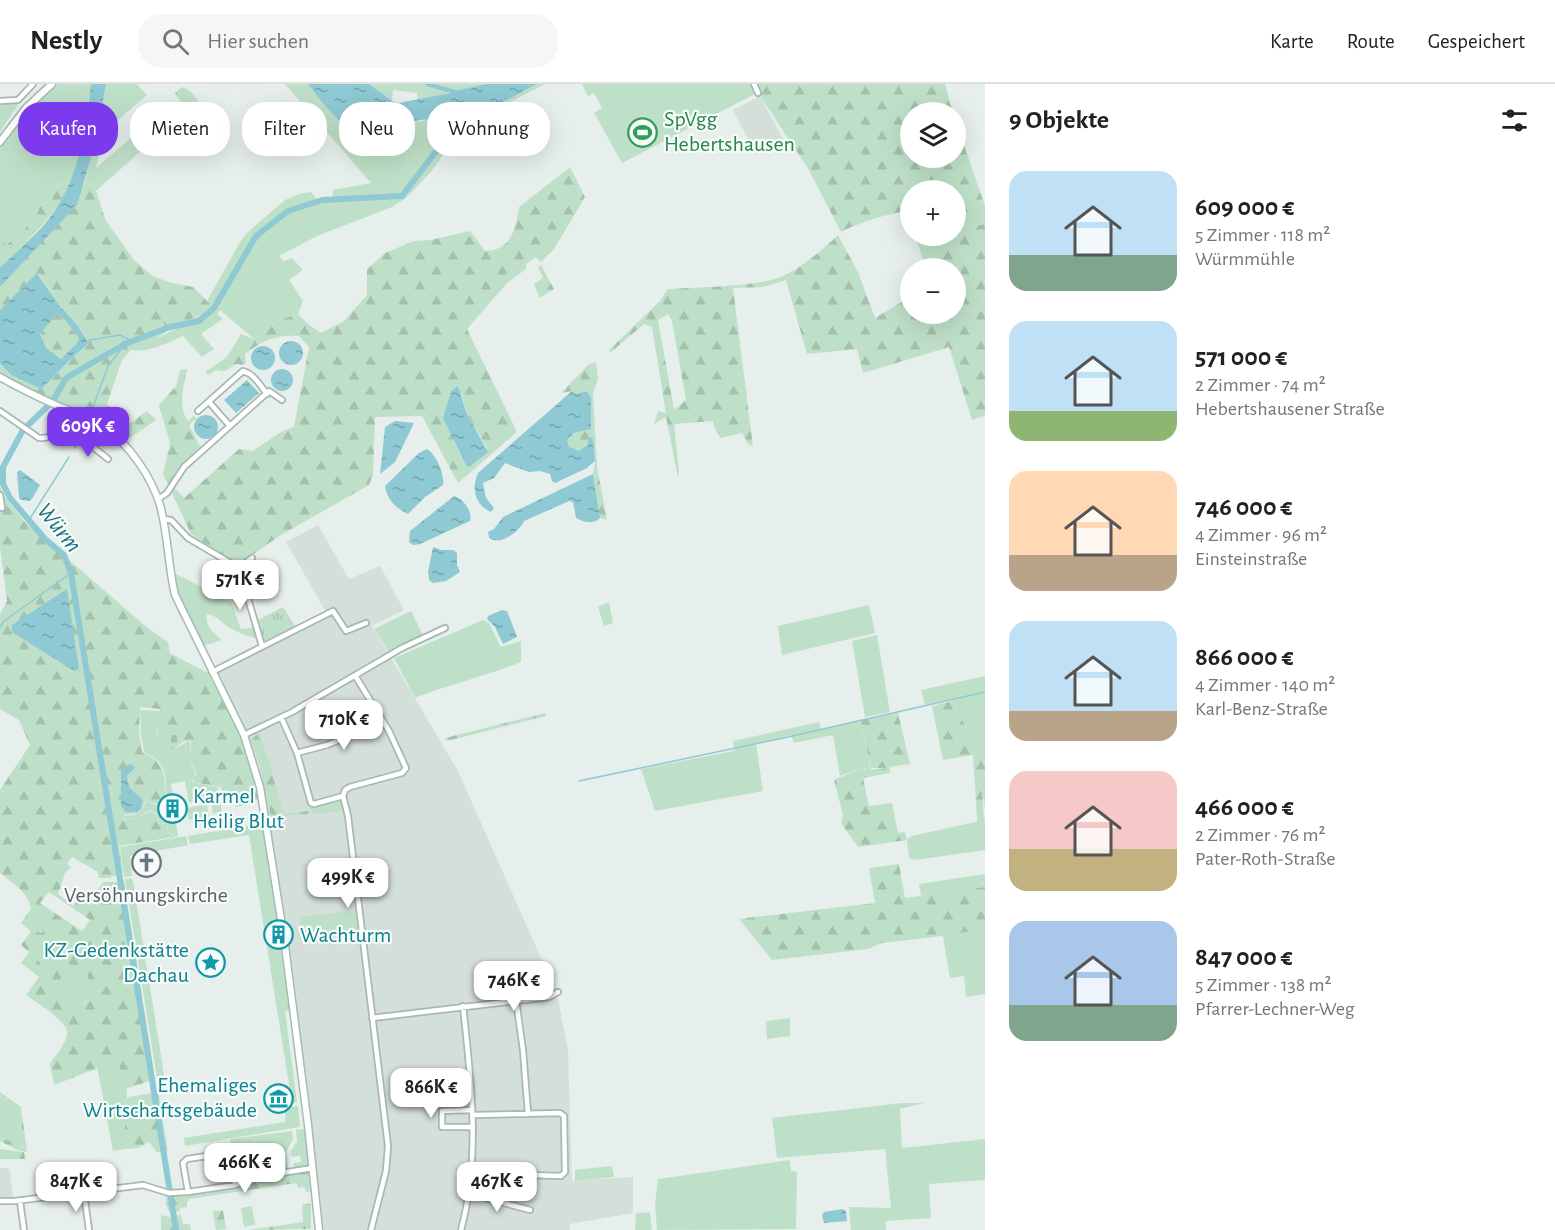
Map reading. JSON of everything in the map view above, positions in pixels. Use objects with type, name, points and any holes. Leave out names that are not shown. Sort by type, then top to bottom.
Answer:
[{"type":"main road","points":[[0,142],[19,116],[52,84]]},
{"type":"main road","points":[[0,377],[103,427],[122,443],[144,472],[158,499],[175,595],[244,735],[255,768],[268,831],[284,938],[319,1230]]},
{"type":"street","points":[[0,100],[18,100],[33,84]]},
{"type":"street","points":[[754,84],[758,93]]},
{"type":"street","points":[[198,411],[243,371],[249,372],[267,394]]},
{"type":"street","points":[[158,499],[166,494],[184,467],[269,391],[282,400]]},
{"type":"street","points":[[209,402],[230,426]]},
{"type":"street","points":[[0,411],[39,438],[56,435],[75,436],[108,459]]},
{"type":"street","points":[[0,495],[2,508]]},
{"type":"street","points":[[163,519],[171,520],[188,537],[239,568],[262,646]]},
{"type":"street","points":[[239,568],[252,558]]},
{"type":"street","points":[[213,672],[333,610],[346,631],[366,623]]},
{"type":"street","points":[[244,735],[356,677],[402,648],[445,628]]},
{"type":"street","points":[[356,677],[396,744],[405,765],[404,771],[350,787],[345,790],[343,796],[348,816],[386,1123],[388,1160],[371,1230]]},
{"type":"street","points":[[281,717],[297,753],[310,803],[314,804],[343,796]]},
{"type":"street","points":[[297,753],[327,745],[383,723]]},
{"type":"street","points":[[372,1018],[549,997],[558,992]]},
{"type":"street","points":[[516,1000],[528,1114]]},
{"type":"street","points":[[461,1230],[470,1194],[473,1126],[463,1006]]},
{"type":"street","points":[[472,1173],[561,1176],[565,1172],[564,1116],[560,1113],[442,1111],[442,1126],[473,1126]]},
{"type":"street","points":[[188,1192],[183,1163],[187,1159],[230,1155],[235,1185]]},
{"type":"street","points":[[0,1201],[20,1201],[143,1185],[171,1193],[188,1192],[235,1185],[256,1177],[313,1168]]},
{"type":"street","points":[[84,1193],[89,1230]]},
{"type":"street","points":[[470,1194],[530,1210]]},
{"type":"street","points":[[20,1201],[24,1230]]},
{"type":"shaded area","points":[[760,96],[783,139],[756,154],[733,110]]},
{"type":"shaded area","points":[[318,525],[349,579],[380,566],[404,610],[372,626],[458,771],[557,994],[568,1050],[572,1181],[633,1177],[633,1213],[570,1224],[570,1230],[318,1230],[317,1194],[270,825],[259,767],[247,733],[216,670],[327,614],[286,542]]},
{"type":"shaded area","points":[[0,1168],[10,1170],[13,1199],[0,1197]]},
{"type":"green space","points":[[44,84],[48,84],[32,102],[26,102]]},
{"type":"green space","points":[[56,84],[91,84],[88,102],[36,102]]},
{"type":"green space","points":[[106,84],[137,84],[147,95],[139,102],[130,102],[130,110],[118,120],[118,102],[103,102]]},
{"type":"green space","points":[[285,84],[308,84],[323,102],[301,102]]},
{"type":"green space","points":[[369,84],[486,84],[418,100],[417,93],[393,90],[392,101]]},
{"type":"green space","points":[[537,84],[545,84],[510,102],[502,102]]},
{"type":"green space","name":"SpVgg Hebertshausen","points":[[582,84],[743,84],[749,97],[622,163],[594,113],[602,108],[594,93],[588,96]]},
{"type":"green space","points":[[743,84],[945,84],[950,102],[900,102],[900,168],[966,168],[966,151],[985,206],[985,416],[972,420],[949,347],[863,373],[857,349],[807,354],[786,280],[763,287],[733,288],[753,447],[748,444],[742,433],[721,438],[713,421],[674,424],[678,478],[666,417],[654,424],[658,411],[666,413],[652,327],[644,324],[611,352],[609,350],[660,301],[668,289],[746,284],[775,279],[806,262],[838,235],[858,272],[875,318],[900,303],[900,324],[966,324],[966,258],[923,258],[918,246],[966,246],[966,226],[983,225],[982,212],[966,212],[966,180],[900,180],[900,213],[873,219],[841,232],[809,170],[758,93],[749,97]],"holes":[[[668,314],[672,321],[686,400],[674,410],[658,320]]]},
{"type":"green space","points":[[182,87],[188,90],[198,102],[181,102],[175,93]]},
{"type":"green space","points":[[0,102],[18,102],[0,132]]},
{"type":"green space","points":[[327,107],[339,112],[339,146],[327,132]]},
{"type":"green space","points":[[18,111],[18,118],[0,139],[0,134]]},
{"type":"green space","points":[[427,120],[427,156],[442,156],[431,172],[406,198],[392,207],[317,236],[279,256],[284,261],[292,258],[303,270],[289,280],[303,301],[298,314],[282,319],[254,339],[220,310],[217,314],[223,319],[201,334],[214,349],[202,357],[183,336],[151,349],[131,350],[163,336],[214,308],[207,301],[240,242],[248,232],[285,200],[311,192],[318,202],[332,201],[333,190],[371,183],[348,156],[415,156],[415,122]]},
{"type":"green space","points":[[18,122],[18,156],[79,156],[69,186],[67,181],[62,181],[51,199],[40,207],[34,222],[5,245],[0,239],[0,145]]},
{"type":"green space","points":[[130,139],[130,156],[135,156],[96,191],[91,184],[85,181],[92,156],[99,156],[96,168],[110,156],[118,156],[118,149]]},
{"type":"green space","points":[[570,167],[585,197],[554,249],[541,262],[536,257],[526,264],[526,269],[507,283],[467,329],[517,432],[458,483],[422,416],[375,417],[373,474],[369,485],[281,535],[238,565],[191,534],[163,474],[170,443],[159,405],[176,386],[180,370],[187,369],[182,396],[183,409],[188,421],[193,416],[197,418],[189,425],[202,450],[184,467],[172,485],[184,498],[239,449],[253,451],[281,432],[294,427],[309,347],[299,336],[277,337],[258,345],[245,354],[246,363],[243,365],[236,364],[225,371],[216,370],[208,375],[205,372],[227,357],[241,334],[254,339],[282,319],[298,314],[321,333],[344,321],[367,295],[367,269],[385,253],[414,241],[431,240],[470,231],[485,251],[494,250],[501,247],[511,237],[519,207]],"holes":[[[461,392],[466,412],[487,448],[466,465],[454,441]]]},
{"type":"green space","points":[[62,181],[67,181],[69,186],[63,198],[38,230],[0,268],[0,239],[6,245],[33,222],[40,207],[51,199]]},
{"type":"green space","points":[[85,181],[91,184],[96,191],[106,221],[134,260],[151,275],[168,282],[193,287],[214,308],[169,330],[151,342],[131,350],[122,360],[107,404],[129,424],[147,411],[156,420],[124,442],[94,419],[0,374],[0,363],[11,375],[41,389],[86,345],[87,340],[84,334],[59,305],[38,273],[0,310],[0,287],[35,248]]},
{"type":"green space","points":[[982,211],[983,225],[966,226],[966,212]]},
{"type":"green space","points":[[541,265],[554,289],[540,298],[534,284],[543,278],[538,267]]},
{"type":"green space","points":[[57,314],[66,321],[79,338],[61,359],[46,348],[40,334]]},
{"type":"green space","points":[[596,362],[598,379],[593,394],[597,467],[607,520],[600,518],[593,474],[595,461],[593,439],[579,451],[569,447],[567,440],[574,433],[591,429],[591,397],[587,391],[575,394],[572,391],[561,393],[589,364]]},
{"type":"green space","points":[[0,486],[5,497],[24,521],[149,629],[168,642],[170,653],[208,673],[240,736],[260,799],[235,807],[234,801],[223,801],[221,787],[193,782],[192,778],[197,774],[190,760],[191,741],[182,742],[173,749],[166,750],[159,742],[160,709],[140,707],[139,730],[142,752],[155,760],[162,769],[165,781],[164,795],[170,797],[170,803],[156,804],[145,801],[140,810],[124,815],[123,820],[152,811],[157,815],[158,824],[167,823],[168,832],[174,837],[119,846],[123,873],[109,878],[99,878],[98,872],[72,857],[67,864],[71,867],[65,873],[58,894],[73,906],[80,898],[89,903],[103,882],[124,882],[155,1079],[126,1088],[119,1067],[102,1067],[98,1044],[93,1045],[98,1068],[54,1085],[50,1064],[65,1042],[66,1029],[51,1013],[26,995],[39,977],[21,963],[29,952],[21,945],[31,931],[43,933],[40,921],[25,917],[31,909],[27,898],[20,889],[0,873],[0,790],[30,745],[19,720],[0,709],[0,614],[7,601],[0,546]],"holes":[[[124,767],[134,769],[127,776],[129,787],[143,800],[121,805]],[[49,892],[90,920],[82,931],[40,903]],[[42,939],[70,955],[67,964],[87,973],[92,995],[83,1005],[56,990],[64,970],[43,970],[35,953]]]},
{"type":"green space","points":[[172,572],[231,602],[241,629],[253,628],[256,638],[235,631],[216,617],[207,614],[208,626],[222,640],[203,646],[181,602]]},
{"type":"green space","points":[[609,602],[613,623],[604,626],[598,607]]},
{"type":"green space","points":[[869,605],[875,633],[782,655],[778,626]]},
{"type":"green space","points":[[283,607],[295,626],[264,641],[258,620]]},
{"type":"green space","points":[[411,611],[424,637],[390,654],[374,629]]},
{"type":"green space","points":[[483,620],[489,623],[501,647],[521,641],[521,662],[415,698],[394,658]]},
{"type":"green space","points":[[877,635],[890,712],[865,717],[852,641]]},
{"type":"green space","points":[[985,676],[985,751],[973,753],[965,725],[951,699],[925,705],[921,690]]},
{"type":"green space","points":[[320,700],[314,708],[329,738],[335,736],[336,738],[327,742],[310,705]]},
{"type":"green space","points":[[952,701],[965,725],[973,753],[985,751],[985,770],[976,773],[982,789],[984,820],[977,822],[973,755],[943,760],[932,706]]},
{"type":"green space","points":[[308,707],[324,740],[316,742],[317,738],[303,710]]},
{"type":"green space","points":[[140,710],[160,711],[157,736],[163,748],[174,749],[190,741],[190,761],[196,774],[192,782],[218,787],[222,811],[213,814],[211,802],[215,801],[214,799],[205,798],[189,803],[185,781],[171,784],[175,805],[157,807],[160,811],[179,810],[181,822],[176,823],[178,836],[175,837],[168,831],[167,823],[159,824],[157,814],[151,810],[135,818],[124,819],[124,816],[138,813],[146,801],[156,805],[170,803],[170,797],[164,795],[166,781],[163,769],[156,760],[144,752]]},
{"type":"green space","points":[[545,713],[546,716],[447,741],[445,738]]},
{"type":"green space","points":[[898,713],[910,764],[890,767],[890,773],[863,778],[869,806],[892,803],[898,833],[905,832],[907,840],[858,847],[841,823],[843,815],[834,780],[860,769],[889,768],[871,768],[860,720]]},
{"type":"green space","points":[[860,720],[871,770],[860,769],[840,776],[833,735],[794,743],[791,735],[756,744],[763,791],[655,811],[641,769],[734,751],[733,741],[819,722],[821,730]]},
{"type":"green space","points":[[169,729],[176,732],[179,739],[176,746],[169,749],[162,746],[159,739],[162,732]]},
{"type":"green space","points":[[259,733],[272,766],[270,767],[284,814],[309,811],[308,814],[271,817],[260,766],[251,740]]},
{"type":"green space","points":[[979,770],[985,770],[985,810],[982,789],[976,773]]},
{"type":"green space","points":[[337,800],[342,803],[343,811],[315,814],[310,808]]},
{"type":"green space","points":[[207,804],[209,817],[189,820],[187,808]]},
{"type":"green space","points":[[985,815],[985,850],[915,860],[909,858],[907,840],[912,836],[984,820]]},
{"type":"green space","points":[[264,823],[289,1010],[285,1011],[297,1102],[292,1103],[249,835],[190,844],[188,836]]},
{"type":"green space","points":[[186,836],[188,845],[130,856],[132,876],[124,877],[120,847]]},
{"type":"green space","points":[[899,864],[905,898],[985,887],[985,929],[882,943],[868,949],[772,960],[739,919],[875,903],[869,868]]},
{"type":"green space","points":[[985,874],[985,887],[921,896],[919,884]]},
{"type":"green space","points":[[131,878],[165,1081],[157,1078],[125,879]]},
{"type":"green space","points":[[355,911],[357,933],[302,939],[299,917]]},
{"type":"green space","points":[[25,917],[40,921],[43,933],[31,931],[21,923]]},
{"type":"green space","points":[[985,929],[985,994],[966,997],[964,976],[950,978],[943,936]]},
{"type":"green space","points":[[42,939],[70,955],[87,972],[92,995],[82,1005],[55,990],[35,953]]},
{"type":"green space","points":[[790,1018],[790,1036],[767,1039],[766,1021]]},
{"type":"green space","points":[[98,1043],[110,1056],[124,1078],[127,1095],[125,1149],[113,1151],[93,1045]]},
{"type":"green space","points":[[0,1092],[21,1107],[27,1152],[17,1150],[0,1141],[0,1137],[24,1148],[20,1111],[0,1096]]},
{"type":"green space","points":[[158,1092],[168,1151],[157,1152],[149,1142],[138,1148],[125,1149],[125,1104],[128,1097]]},
{"type":"green space","points":[[0,1096],[20,1111],[24,1148],[0,1137]]},
{"type":"green space","points":[[902,1103],[924,1103],[900,1109],[902,1148],[985,1139],[985,1180],[929,1184],[931,1218],[885,1221],[886,1230],[851,1230],[849,1207],[891,1208],[885,1149],[777,1158],[772,1118]]},
{"type":"green space","points":[[298,1106],[300,1127],[185,1146],[184,1138],[285,1122],[285,1108]]},
{"type":"green space","points":[[305,1129],[309,1165],[294,1168],[293,1163],[301,1162],[300,1156],[292,1157],[290,1152],[297,1141],[296,1130]]},
{"type":"green space","points":[[292,1131],[293,1139],[286,1152],[288,1168],[248,1174],[238,1179],[230,1139]]},
{"type":"green space","points":[[0,1149],[24,1152],[25,1159],[0,1159]]},
{"type":"green space","points":[[790,1160],[791,1171],[797,1172],[796,1229],[657,1230],[655,1205],[658,1179]]},
{"type":"green space","points":[[612,1166],[614,1177],[575,1181],[575,1170]]},
{"type":"green space","points":[[306,1171],[309,1174],[310,1191],[306,1192],[305,1187],[298,1188],[297,1183],[189,1199],[187,1207],[170,1213],[166,1205],[166,1195],[238,1186],[264,1178]]},
{"type":"green space","points":[[311,1203],[311,1229],[248,1230],[303,1222],[302,1205]]},
{"type":"green space","points":[[252,1206],[255,1225],[244,1227],[241,1208]]},
{"type":"green space","points":[[223,1210],[226,1229],[216,1230],[213,1211]]},
{"type":"green space","points":[[650,1212],[652,1230],[635,1230],[636,1213]]},
{"type":"green space","points":[[161,1215],[169,1217],[181,1215],[183,1224],[190,1224],[191,1230],[161,1230]]},
{"type":"water","points":[[91,84],[106,84],[103,102],[89,102]]},
{"type":"water","points":[[308,84],[369,84],[396,102],[339,102],[339,121],[327,107],[327,102],[323,102]]},
{"type":"water","points":[[486,84],[537,84],[502,102],[427,102],[427,120],[415,121],[415,102],[404,102]]},
{"type":"water","points":[[79,156],[92,156],[77,205],[0,287],[0,268],[33,237],[55,211]]},
{"type":"water","points":[[37,273],[59,305],[77,325],[87,340],[86,346],[41,389],[11,375],[0,363],[0,310]],"holes":[[[57,314],[66,321],[79,338],[61,359],[46,348],[40,334]]]},
{"type":"water","points":[[291,341],[299,345],[303,353],[299,361],[291,365],[283,361],[279,353],[283,345]]},
{"type":"water","points":[[263,346],[268,347],[274,353],[274,363],[268,369],[263,370],[258,369],[252,363],[251,358],[252,353],[258,347]]},
{"type":"water","points":[[282,369],[290,372],[293,380],[290,388],[282,391],[274,388],[271,380],[274,372]]},
{"type":"water","points":[[247,380],[259,393],[236,413],[224,400]]},
{"type":"water","points":[[458,386],[466,412],[488,452],[469,467],[443,418],[451,391]]},
{"type":"water","points":[[572,391],[575,394],[587,391],[591,397],[591,429],[574,433],[567,440],[569,447],[579,451],[587,445],[590,437],[593,439],[595,461],[587,468],[555,483],[550,474],[540,471],[529,472],[505,463],[494,478],[483,483],[486,498],[494,508],[491,512],[486,509],[476,496],[475,485],[478,473]]},
{"type":"water","points":[[206,415],[214,419],[218,427],[214,435],[206,439],[198,435],[194,427],[198,419]]},
{"type":"water","points":[[395,421],[414,423],[395,462],[380,474],[385,427]]},
{"type":"water","points":[[427,449],[434,455],[439,465],[443,485],[425,497],[408,514],[393,503],[385,486],[419,453]]},
{"type":"water","points":[[20,470],[40,485],[29,501],[19,498],[17,472]]},
{"type":"water","points":[[593,474],[600,518],[594,522],[576,518],[573,502],[569,501],[524,521],[509,537],[498,540],[489,538],[488,532],[494,529],[503,517]]},
{"type":"water","points":[[454,496],[467,506],[470,521],[420,544],[413,545],[409,542],[410,531]]},
{"type":"water","points":[[433,547],[453,550],[457,553],[457,565],[460,572],[446,581],[433,583],[429,580],[428,572]]},
{"type":"water","points":[[67,589],[79,669],[74,671],[12,632],[12,625]]},
{"type":"water","points":[[502,610],[507,611],[517,637],[503,644],[495,627],[487,619],[488,616]]},
{"type":"water","points":[[131,764],[135,768],[127,776],[129,787],[143,800],[141,809],[135,812],[125,812],[121,805],[121,768]]},
{"type":"water","points":[[843,1209],[846,1211],[847,1221],[824,1223],[822,1215],[824,1212]]},
{"type":"waterway","points":[[427,84],[455,92]]},
{"type":"waterway","name":"Würm","points":[[176,1230],[71,573],[64,555],[45,539],[10,498],[3,484],[3,467],[23,430],[53,401],[66,378],[125,344],[170,327],[199,321],[214,308],[256,236],[288,211],[322,200],[402,196],[432,156]]},
{"type":"waterway","name":"Würm","points":[[164,322],[168,328]]},
{"type":"waterway","points":[[87,343],[90,340],[120,335],[131,341]]},
{"type":"waterway","points":[[89,418],[108,366],[125,344]]},
{"type":"waterway","points":[[80,437],[87,422]]},
{"type":"waterway","points":[[75,448],[78,441]]},
{"type":"waterway","points":[[29,520],[69,457]]},
{"type":"waterway","points":[[0,627],[4,621],[71,573]]},
{"type":"waterway","points":[[579,781],[985,692]]},
{"type":"place","name":"SpVgg Hebertshausen","points":[[643,132]]},
{"type":"place","name":"Karmel Heilig Blut","points":[[172,809]]},
{"type":"place","name":"Versöhnungskirche","points":[[146,863]]},
{"type":"place","name":"Wachturm","points":[[279,935]]},
{"type":"place","name":"KZ-Gedenkstätte Dachau","points":[[210,963]]},
{"type":"place","name":"Ehemaliges Wirtschaftsgebäude","points":[[278,1098]]}]
